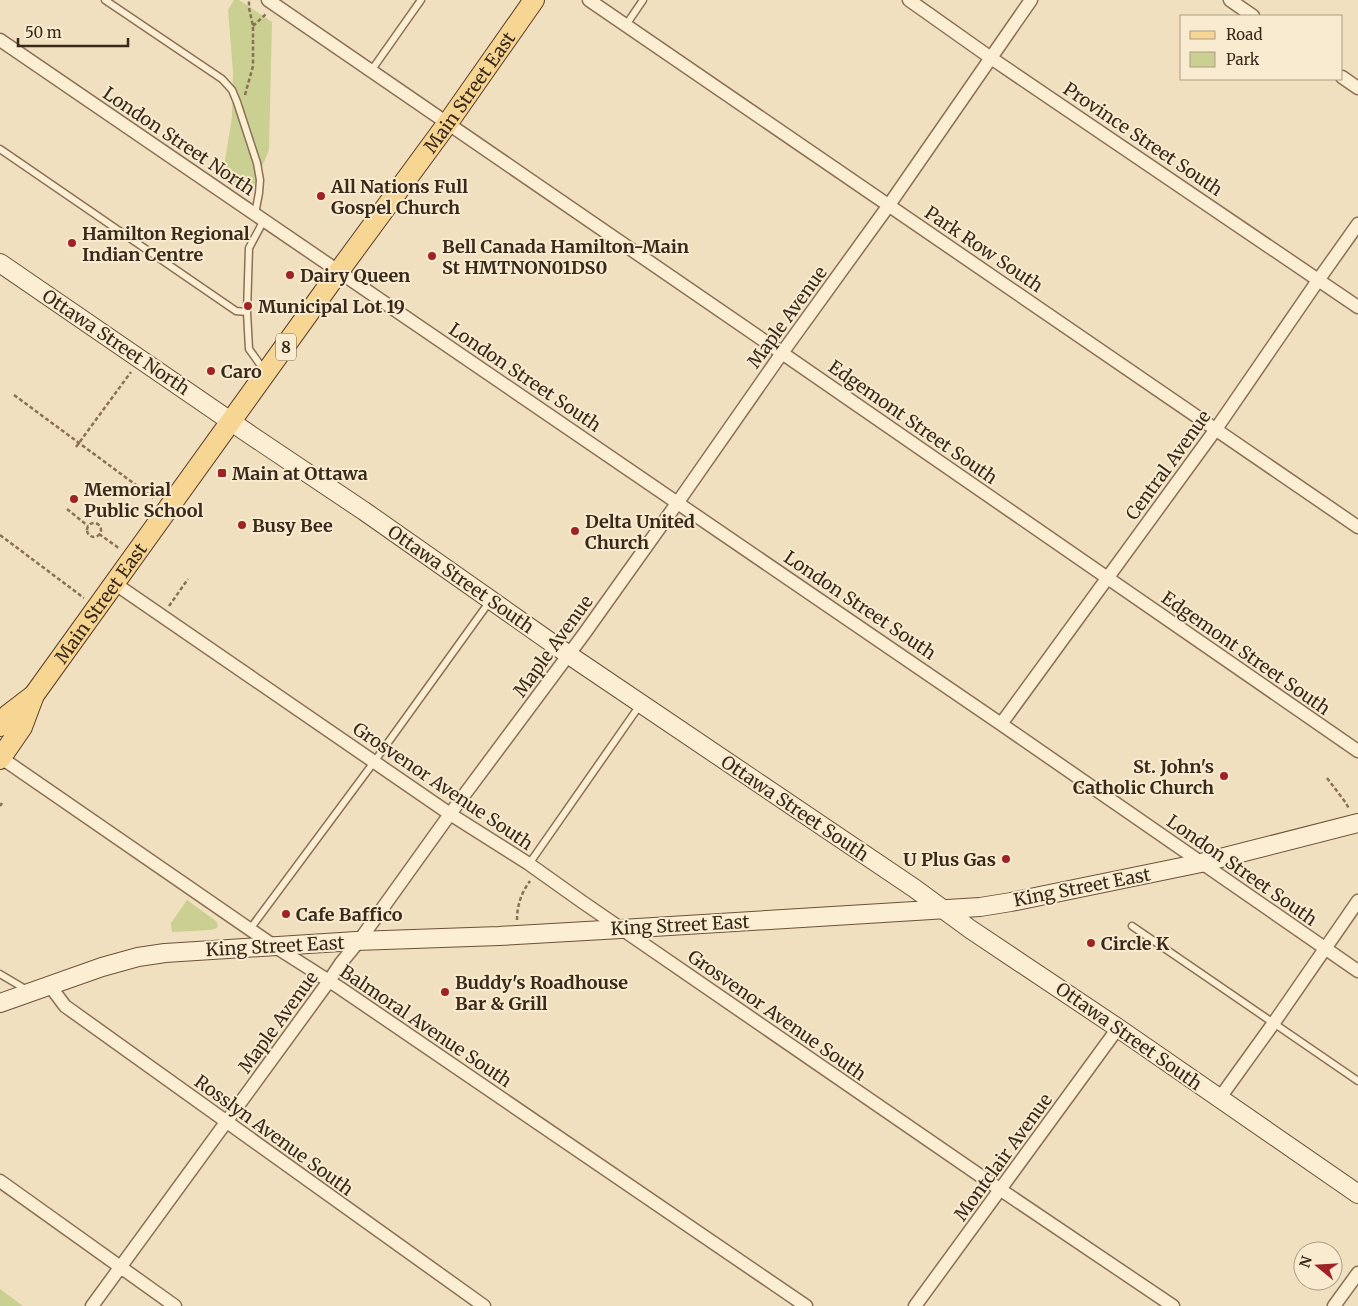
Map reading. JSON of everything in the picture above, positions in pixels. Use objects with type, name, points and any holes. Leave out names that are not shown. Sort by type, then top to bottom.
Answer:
[{"type":"main road","name":"Main Street East","points":[[0,758],[22,727],[34,695],[447,124],[534,0]]},
{"type":"main road","name":"Ottawa Street North","points":[[0,263],[231,422]]},
{"type":"main road","name":"Ottawa Street South","points":[[231,422],[1358,1194]]},
{"type":"main road","name":"Main Street East","points":[[0,726],[8,715],[34,695]]},
{"type":"main road","name":"King Street East","points":[[0,1003],[95,969],[138,957],[192,951],[621,929],[944,909],[1012,902],[1201,863],[1357,824]]},
{"type":"street","name":"Park Row South","points":[[589,0],[1358,527]]},
{"type":"street","name":"Province Street South","points":[[909,0],[1358,307]]},
{"type":"street","name":"Maple Avenue","points":[[92,1306],[450,814],[569,655],[889,205],[1031,0]]},
{"type":"street","points":[[1230,0],[1252,15]]},
{"type":"street","name":"Edgemont Street South","points":[[272,3],[1358,751]]},
{"type":"street","name":"London Street North","points":[[0,40],[339,271]]},
{"type":"street","points":[[1343,78],[1358,88]]},
{"type":"street","name":"Central Avenue","points":[[1001,724],[1216,430],[1358,224]]},
{"type":"street","name":"London Street South","points":[[339,271],[678,502],[1358,971]]},
{"type":"street","name":"Grosvenor Avenue South","points":[[114,583],[450,814],[533,867],[1172,1306]]},
{"type":"street","name":"Balmoral Avenue South","points":[[0,758],[250,930],[806,1306]]},
{"type":"street","points":[[1219,1099],[1274,1024],[1324,948],[1358,901]]},
{"type":"street","name":"Rosslyn Avenue South","points":[[50,986],[65,1006],[484,1306]]},
{"type":"street","name":"Montclair Avenue","points":[[914,1306],[1001,1190],[1118,1028]]},
{"type":"street","points":[[0,1181],[175,1306]]},
{"type":"street","points":[[1334,1306],[1358,1273]]},
{"type":"lane","points":[[105,0],[222,79],[232,90],[257,163],[260,180],[259,217],[249,248],[247,312],[249,349],[266,373]]},
{"type":"lane","points":[[371,71],[421,0]]},
{"type":"lane","points":[[626,25],[643,0]]},
{"type":"lane","points":[[0,149],[236,311],[247,312]]},
{"type":"lane","points":[[250,930],[491,601]]},
{"type":"lane","points":[[533,867],[641,704]]},
{"type":"lane","points":[[1132,926],[1358,1082]]},
{"type":"lane","points":[[0,974],[30,992]]},
{"type":"path","points":[[249,0],[248,8],[253,26],[253,66]]},
{"type":"path","points":[[253,26],[272,3]]},
{"type":"path","points":[[76,447],[141,360]]},
{"type":"path","points":[[14,394],[168,508]]},
{"type":"path","points":[[67,509],[88,526]]},
{"type":"path","points":[[88,526],[93,523],[97,524],[100,530],[99,534]]},
{"type":"path","points":[[88,526],[87,532],[90,536],[99,534]]},
{"type":"path","points":[[99,534],[133,557]]},
{"type":"path","points":[[0,535],[97,608]]},
{"type":"path","points":[[163,616],[188,579]]},
{"type":"path","points":[[1327,778],[1346,803],[1357,824]]},
{"type":"path","points":[[518,934],[517,910],[533,867]]},
{"type":"green space","points":[[234,0],[239,0],[272,22],[269,150],[249,197],[222,179],[232,117],[233,72],[228,10]]},
{"type":"green space","points":[[187,900],[216,921],[217,928],[172,932],[171,923]]},
{"type":"green space","points":[[0,1289],[23,1306],[0,1306]]},
{"type":"place","name":"All Nations Full Gospel Church","points":[[321,196]]},
{"type":"place","name":"Hamilton Regional Indian Centre","points":[[72,243]]},
{"type":"place","name":"Bell Canada Hamilton-Main St HMTNON01DS0","points":[[432,256]]},
{"type":"place","name":"Dairy Queen","points":[[290,275]]},
{"type":"place","name":"Municipal Lot 19","points":[[248,306]]},
{"type":"place","name":"Caro","points":[[211,371]]},
{"type":"place","name":"Main at Ottawa","points":[[222,473]]},
{"type":"place","name":"Memorial Public School","points":[[74,499]]},
{"type":"place","name":"Busy Bee","points":[[242,525]]},
{"type":"place","name":"Delta United Church","points":[[575,531]]},
{"type":"place","name":"St. John's Catholic Church","points":[[1224,776]]},
{"type":"place","name":"U Plus Gas","points":[[1006,859]]},
{"type":"place","name":"Cafe Baffico","points":[[286,914]]},
{"type":"place","name":"Circle K","points":[[1091,943]]},
{"type":"place","name":"Buddy's Roadhouse Bar & Grill","points":[[445,992]]}]
